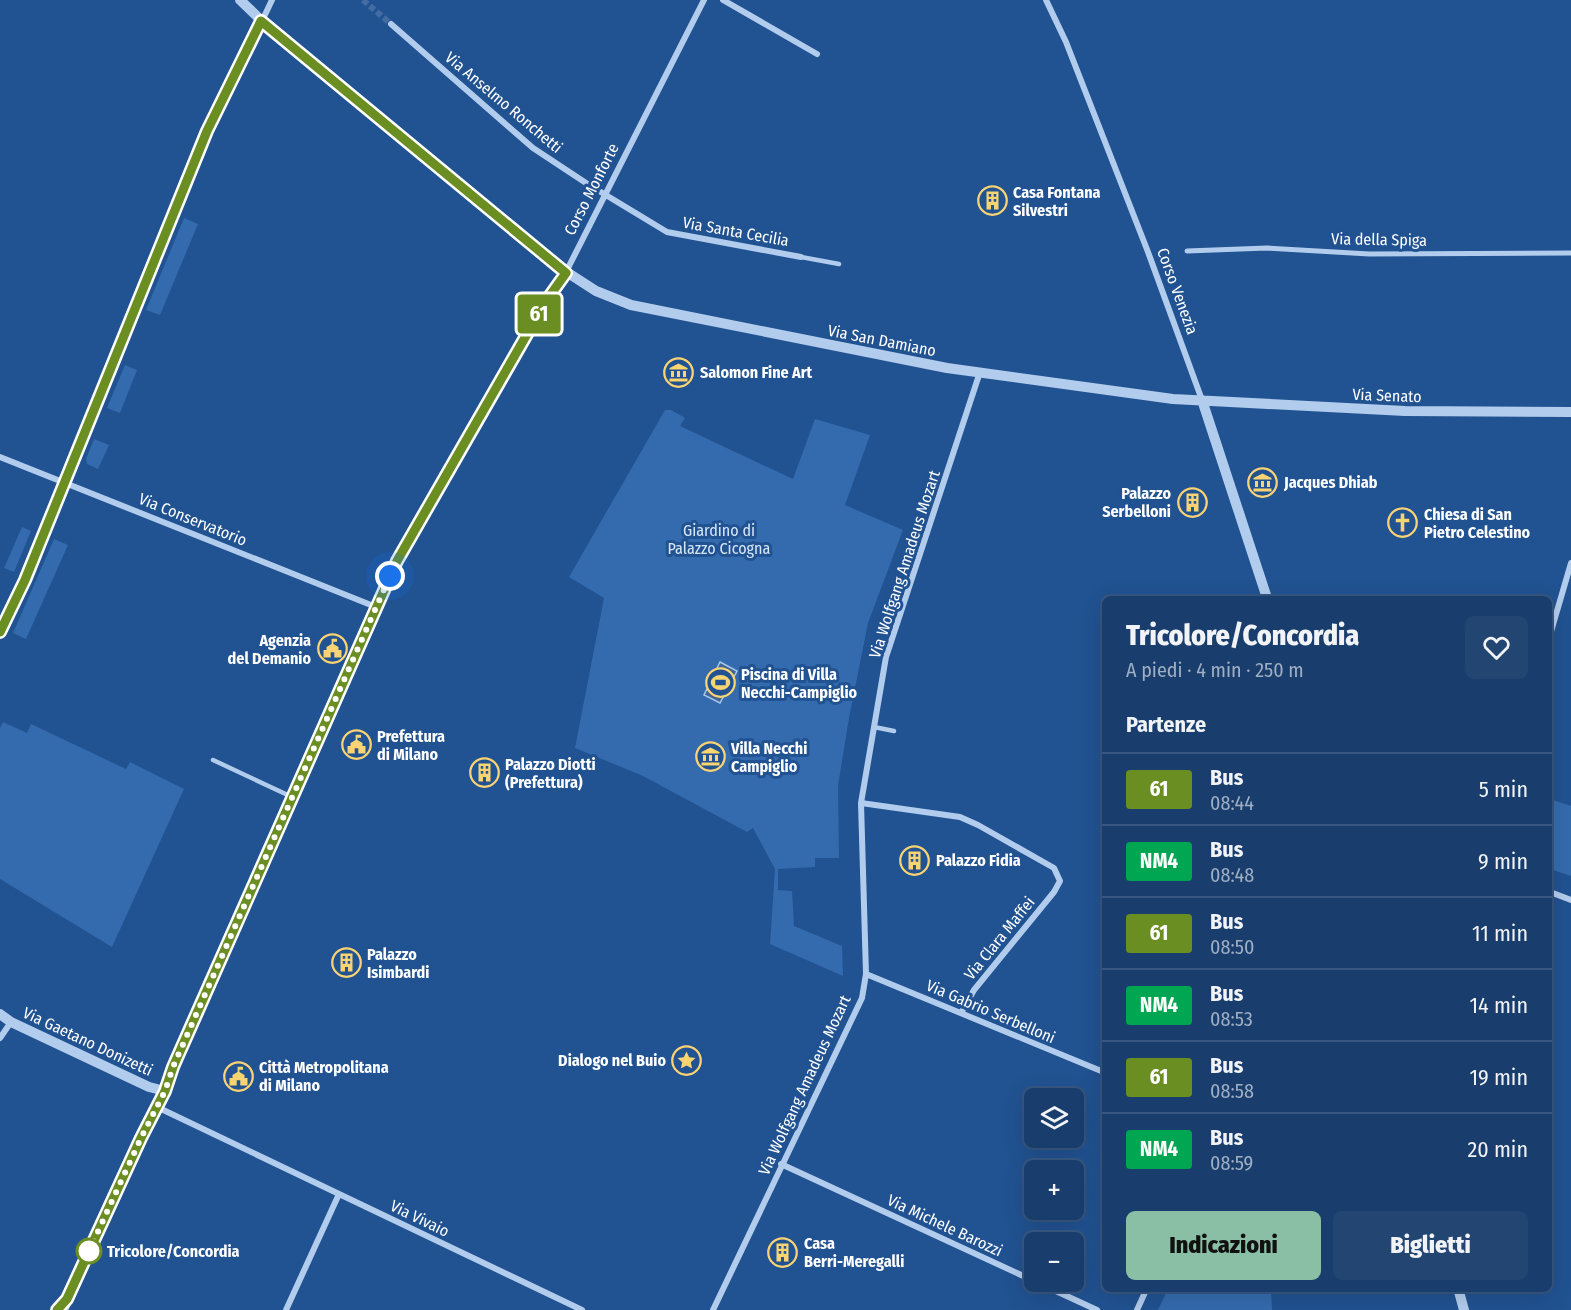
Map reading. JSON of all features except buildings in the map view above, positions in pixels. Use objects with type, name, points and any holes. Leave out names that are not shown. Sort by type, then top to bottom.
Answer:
[{"type":"street","name":"Via San Damiano","points":[[240,0],[261,21],[566,273],[596,291],[631,305],[947,368],[1161,398],[1202,400]]},
{"type":"street","points":[[0,632],[25,580],[207,131],[272,0]]},
{"type":"street","name":"Corso Monforte","points":[[63,1310],[165,1091],[173,1067],[403,550],[546,301],[566,273],[704,0]]},
{"type":"street","points":[[723,0],[817,54]]},
{"type":"street","name":"Corso Venezia","points":[[1046,0],[1066,42],[1148,252],[1202,400],[1266,596]]},
{"type":"street","name":"Via Anselmo Ronchetti","points":[[391,24],[533,148],[605,195]]},
{"type":"street","name":"Via Santa Cecilia","points":[[605,195],[667,232],[801,257]]},
{"type":"street","name":"Via della Spiga","points":[[1187,251],[1267,248],[1369,254],[1571,253]]},
{"type":"street","name":"Via Wolfgang Amadeus Mozart","points":[[713,1310],[862,998],[866,974],[861,803],[886,657],[980,372]]},
{"type":"street","name":"Via Senato","points":[[1202,400],[1398,411],[1571,412]]},
{"type":"street","name":"Via Conservatorio","points":[[0,457],[376,607]]},
{"type":"street","points":[[1552,627],[1571,563]]},
{"type":"street","name":"Via Clara Maffei","points":[[861,803],[960,817],[1054,868],[1060,881],[1054,892],[974,990],[961,1013]]},
{"type":"street","points":[[1552,893],[1571,900]]},
{"type":"street","name":"Via Gabrio Serbelloni","points":[[866,974],[1102,1071]]},
{"type":"street","name":"Via Gaetano Donizetti","points":[[0,1014],[11,1022],[149,1087],[165,1091]]},
{"type":"street","points":[[0,1038],[11,1022]]},
{"type":"street","name":"Via Vivaio","points":[[156,1107],[582,1310]]},
{"type":"street","name":"Via Michele Barozzi","points":[[782,1164],[1097,1310]]},
{"type":"street","points":[[286,1310],[339,1194]]},
{"type":"street","points":[[1137,1310],[1145,1292]]},
{"type":"street","points":[[1459,1292],[1464,1310]]},
{"type":"street","name":"Corso Monforte","points":[[57,1310],[67,1299]]},
{"type":"lane","points":[[801,257],[839,264]]},
{"type":"lane","points":[[874,727],[894,731]]},
{"type":"lane","points":[[213,760],[292,797]]},
{"type":"green space","points":[[184,218],[198,224],[160,315],[146,310]]},
{"type":"green space","points":[[125,365],[137,370],[120,413],[107,408]]},
{"type":"green space","name":"Giardino di Palazzo Cicogna","points":[[665,410],[671,410],[685,418],[680,426],[793,479],[815,419],[870,435],[845,505],[903,530],[868,623],[849,718],[838,786],[839,858],[815,858],[815,867],[778,869],[778,890],[792,891],[794,926],[842,946],[843,976],[770,944],[775,869],[753,828],[747,832],[643,776],[575,748],[604,598],[569,577]]},
{"type":"green space","points":[[94,439],[109,445],[98,469],[87,464],[86,459]]},
{"type":"green space","points":[[22,527],[31,531],[14,572],[4,568]]},
{"type":"green space","points":[[54,539],[68,545],[26,639],[13,633]]},
{"type":"green space","points":[[3,722],[27,733],[31,724],[126,769],[130,762],[184,789],[112,947],[0,879],[0,728]]},
{"type":"green space","points":[[1552,800],[1571,806],[1571,876],[1552,870]]},
{"type":"green space","points":[[1167,1292],[1271,1292],[1272,1310],[1158,1310]]},
{"type":"shaded area","name":"Piscina di Villa Necchi-Campiglio","points":[[720,662],[737,671],[720,703],[704,695]]},
{"type":"tunnel","points":[[363,0],[391,24]]},
{"type":"bus line","name":"61","points":[[0,632],[25,580],[207,131],[261,21],[566,273],[546,301],[397,561],[173,1067],[165,1091],[67,1299],[57,1310]]},
{"type":"place","name":"Casa Fontana Silvestri","points":[[992,201]]},
{"type":"place","name":"Salomon Fine Art","points":[[679,372]]},
{"type":"place","name":"Jacques Dhiab","points":[[1263,482]]},
{"type":"place","name":"Palazzo Serbelloni","points":[[1192,502]]},
{"type":"place","name":"Chiesa di San Pietro Celestino","points":[[1403,523]]},
{"type":"place","name":"Agenzia del Demanio","points":[[332,649]]},
{"type":"place","name":"Piscina di Villa Necchi-Campiglio","points":[[720,683]]},
{"type":"place","name":"Prefettura di Milano","points":[[356,745]]},
{"type":"place","name":"Villa Necchi Campiglio","points":[[710,757]]},
{"type":"place","name":"Palazzo Diotti (Prefettura)","points":[[484,773]]},
{"type":"place","name":"Palazzo Fidia","points":[[915,860]]},
{"type":"place","name":"Palazzo Isimbardi","points":[[346,963]]},
{"type":"place","name":"Dialogo nel Buio","points":[[687,1060]]},
{"type":"place","name":"Città Metropolitana di Milano","points":[[238,1076]]},
{"type":"place","name":"Tricolore/Concordia","points":[[89,1251]]},
{"type":"place","name":"Casa Berri-Meregalli","points":[[783,1252]]},
{"type":"route","points":[[89,1251],[165,1091],[173,1067],[390,576]]}]
